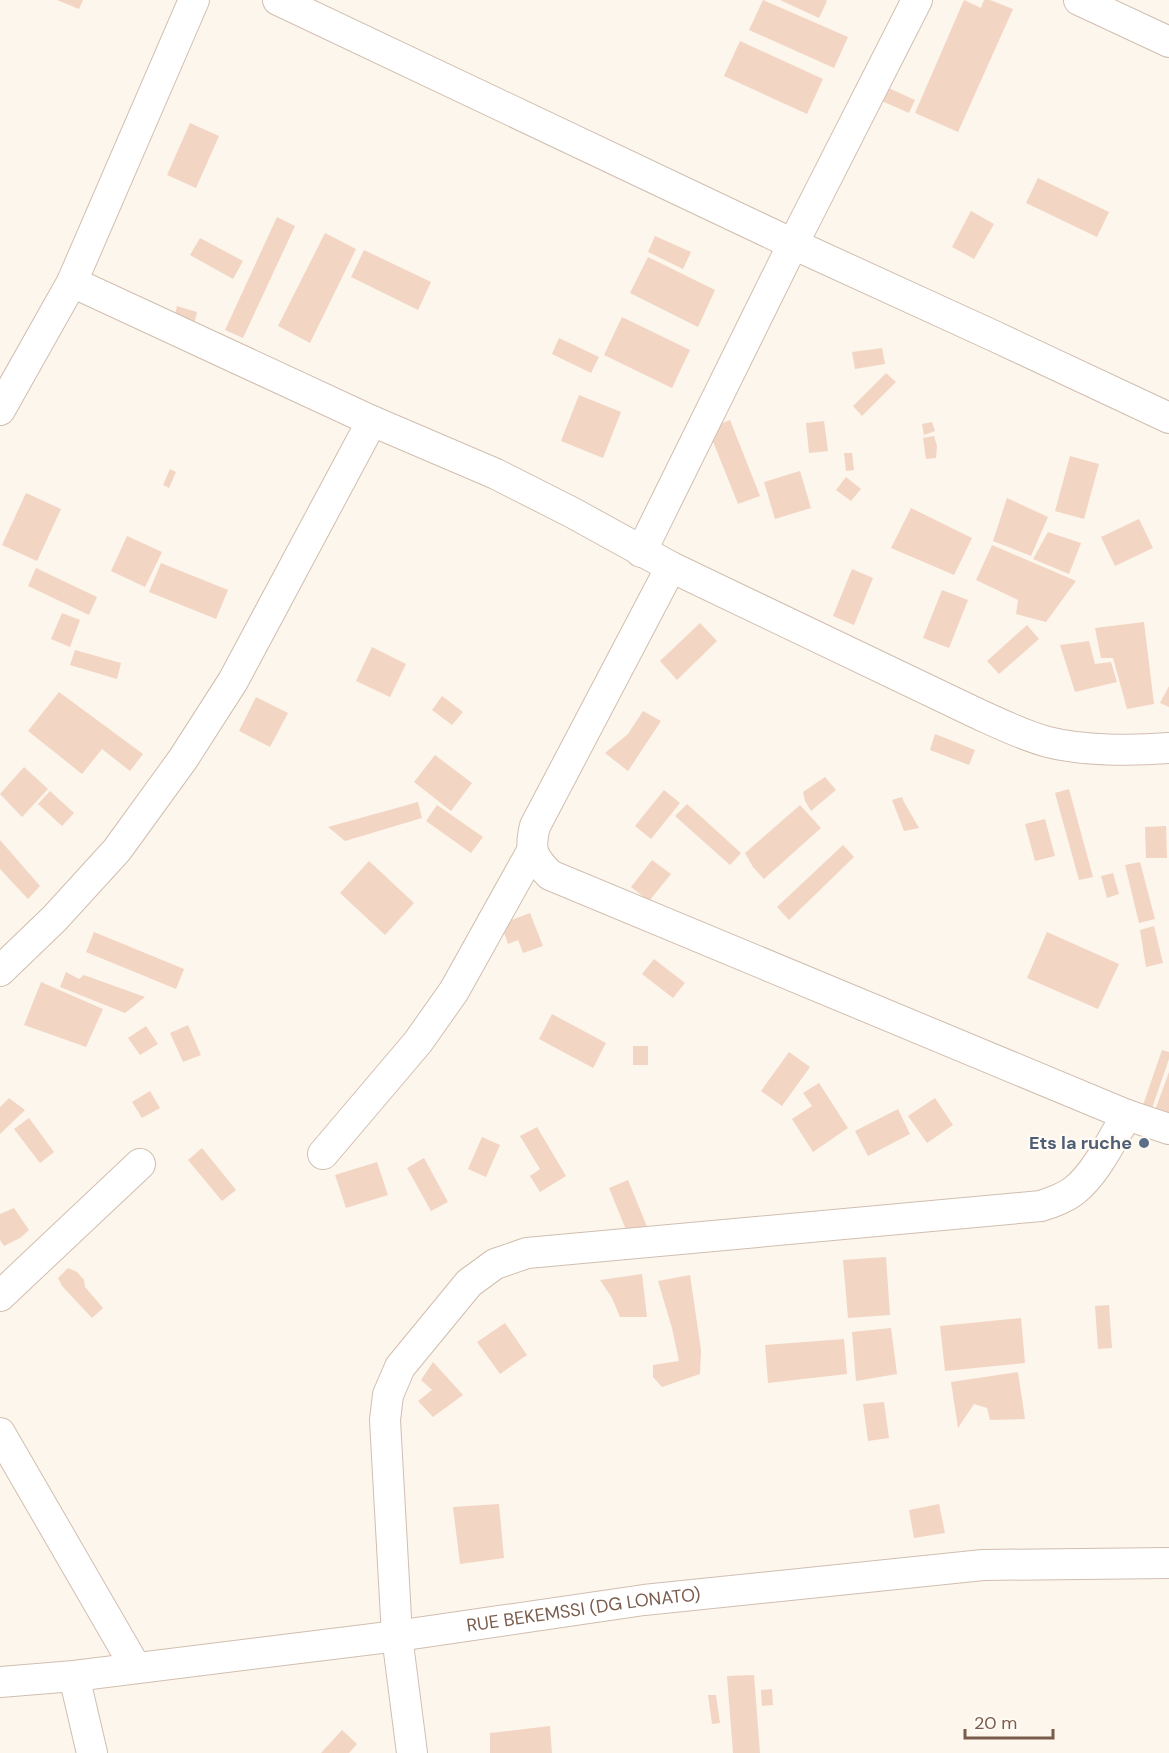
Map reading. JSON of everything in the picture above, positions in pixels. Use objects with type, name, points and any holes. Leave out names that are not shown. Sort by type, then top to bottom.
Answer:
[{"type":"street","points":[[0,410],[72,282],[194,0]]},
{"type":"street","points":[[278,0],[793,244],[1169,418]]},
{"type":"street","points":[[641,552],[917,0]]},
{"type":"street","points":[[1079,0],[1169,42]]},
{"type":"street","points":[[72,282],[372,421],[496,474],[671,567],[1024,734],[1074,747],[1147,750],[1169,748]]},
{"type":"street","points":[[0,971],[55,918],[117,850],[183,759],[233,681],[372,421]]},
{"type":"street","points":[[671,567],[535,826],[531,842],[532,851],[538,863],[550,875],[1127,1115],[1169,1130]]},
{"type":"street","points":[[323,1154],[418,1042],[454,991],[532,851]]},
{"type":"street","points":[[412,1753],[397,1636],[386,1420],[388,1395],[400,1367],[469,1282],[495,1264],[527,1253],[1041,1206],[1061,1199],[1076,1190],[1090,1174],[1127,1115]]},
{"type":"street","points":[[0,1296],[140,1164]]},
{"type":"street","points":[[0,1433],[136,1668]]},
{"type":"street","name":"RUE BEKEMSSI (DG LONATO)","points":[[0,1682],[74,1676],[397,1636],[644,1600],[983,1565],[1169,1563]]},
{"type":"street","points":[[74,1676],[92,1753]]},
{"type":"building","points":[[57,0],[83,0],[79,9]]},
{"type":"building","points":[[763,0],[848,37],[834,68],[749,30]]},
{"type":"building","points":[[780,0],[825,0],[827,1],[819,18]]},
{"type":"building","points":[[964,0],[981,8],[984,0],[990,0],[1013,9],[958,132],[915,113]]},
{"type":"building","points":[[740,41],[823,79],[807,114],[724,76]]},
{"type":"building","points":[[882,85],[915,100],[909,113],[875,98]]},
{"type":"building","points":[[190,123],[219,136],[196,188],[167,175]]},
{"type":"building","points":[[1038,178],[1109,212],[1097,237],[1026,203]]},
{"type":"building","points":[[971,211],[994,224],[974,259],[952,247]]},
{"type":"building","points":[[277,217],[295,226],[243,338],[225,330]]},
{"type":"building","points":[[325,233],[356,249],[310,343],[278,326]]},
{"type":"building","points":[[655,236],[691,252],[683,269],[648,252]]},
{"type":"building","points":[[200,238],[243,261],[233,279],[190,255]]},
{"type":"building","points":[[364,250],[431,282],[418,310],[351,277]]},
{"type":"building","points":[[648,257],[715,290],[698,327],[630,293]]},
{"type":"building","points":[[177,306],[197,312],[193,329],[173,323]]},
{"type":"building","points":[[622,317],[690,350],[672,388],[604,355]]},
{"type":"building","points":[[559,338],[599,357],[591,373],[552,354]]},
{"type":"building","points":[[882,348],[885,364],[855,369],[852,352]]},
{"type":"building","points":[[886,373],[896,382],[862,416],[853,406]]},
{"type":"building","points":[[579,395],[621,412],[603,458],[561,441]]},
{"type":"building","points":[[730,420],[760,496],[738,504],[708,429]]},
{"type":"building","points":[[824,421],[828,451],[809,453],[806,423]]},
{"type":"building","points":[[932,422],[935,431],[924,435],[922,424]]},
{"type":"building","points":[[934,436],[937,446],[936,458],[926,459],[923,438]]},
{"type":"building","points":[[844,453],[852,453],[854,470],[846,471]]},
{"type":"building","points":[[1070,456],[1099,464],[1084,519],[1055,511]]},
{"type":"building","points":[[170,469],[176,472],[169,488],[163,485]]},
{"type":"building","points":[[800,471],[811,508],[775,519],[764,482]]},
{"type":"building","points":[[846,477],[861,489],[851,501],[836,490]]},
{"type":"building","points":[[26,493],[61,509],[37,561],[2,545]]},
{"type":"building","points":[[1007,498],[1048,517],[1031,556],[993,541]]},
{"type":"building","points":[[911,508],[972,538],[954,575],[891,548]]},
{"type":"building","points":[[1139,519],[1153,548],[1115,566],[1101,537]]},
{"type":"building","points":[[1048,532],[1081,543],[1069,574],[1033,559]]},
{"type":"building","points":[[127,536],[162,552],[145,587],[111,571]]},
{"type":"building","points":[[992,545],[1076,581],[1046,622],[1016,614],[1018,600],[976,580]]},
{"type":"building","points":[[161,563],[228,590],[216,619],[149,592]]},
{"type":"building","points":[[36,568],[97,597],[89,615],[28,586]]},
{"type":"building","points":[[852,569],[873,578],[854,625],[833,616]]},
{"type":"building","points":[[942,590],[968,600],[949,648],[923,638]]},
{"type":"building","points":[[62,613],[80,620],[70,647],[51,639]]},
{"type":"building","points":[[1144,622],[1154,704],[1127,709],[1113,658],[1101,658],[1095,628]]},
{"type":"building","points":[[700,623],[717,641],[677,680],[660,661]]},
{"type":"building","points":[[1027,625],[1039,639],[999,674],[987,661]]},
{"type":"building","points":[[1089,641],[1095,664],[1111,662],[1117,682],[1075,692],[1060,645]]},
{"type":"building","points":[[372,647],[406,664],[390,697],[356,681]]},
{"type":"building","points":[[75,650],[121,663],[117,679],[70,665]]},
{"type":"building","points":[[1169,686],[1169,707],[1160,703]]},
{"type":"building","points":[[59,692],[143,754],[130,771],[102,749],[82,774],[28,731]]},
{"type":"building","points":[[442,696],[463,712],[452,725],[432,710]]},
{"type":"building","points":[[256,697],[288,713],[270,747],[239,731]]},
{"type":"building","points":[[643,711],[661,721],[628,771],[605,753],[628,734]]},
{"type":"building","points":[[935,734],[975,750],[969,765],[930,750]]},
{"type":"building","points":[[435,755],[472,783],[451,811],[414,782]]},
{"type":"building","points":[[24,767],[48,789],[22,817],[0,794]]},
{"type":"building","points":[[825,777],[836,790],[811,811],[803,792]]},
{"type":"building","points":[[1069,789],[1093,877],[1079,880],[1055,793]]},
{"type":"building","points":[[664,790],[680,803],[651,839],[635,826]]},
{"type":"building","points":[[50,791],[74,813],[62,826],[38,804]]},
{"type":"building","points":[[902,797],[919,828],[904,831],[892,800]]},
{"type":"building","points":[[418,802],[422,818],[345,841],[328,827]]},
{"type":"building","points":[[687,804],[741,853],[730,865],[675,816]]},
{"type":"building","points":[[437,805],[483,837],[471,853],[426,821]]},
{"type":"building","points":[[800,805],[821,828],[764,879],[753,867],[745,853]]},
{"type":"building","points":[[1045,819],[1055,856],[1035,861],[1025,824]]},
{"type":"building","points":[[1166,826],[1167,858],[1146,858],[1145,827]]},
{"type":"building","points":[[0,840],[40,886],[28,899],[0,869]]},
{"type":"building","points":[[843,845],[854,857],[789,920],[777,907]]},
{"type":"building","points":[[652,860],[671,874],[649,901],[631,887]]},
{"type":"building","points":[[369,861],[414,903],[385,935],[340,893]]},
{"type":"building","points":[[1140,862],[1155,919],[1139,923],[1125,865]]},
{"type":"building","points":[[1113,873],[1119,894],[1107,898],[1101,876]]},
{"type":"building","points":[[530,913],[543,946],[523,953],[518,940],[508,944],[501,924]]},
{"type":"building","points":[[1154,926],[1163,963],[1146,967],[1140,930]]},
{"type":"building","points":[[94,932],[184,969],[176,989],[86,952]]},
{"type":"building","points":[[1047,932],[1119,964],[1098,1009],[1027,978]]},
{"type":"building","points":[[654,959],[685,983],[673,998],[642,974]]},
{"type":"building","points":[[66,972],[79,979],[84,975],[145,997],[125,1013],[60,987]]},
{"type":"building","points":[[41,982],[103,1009],[86,1047],[24,1025]]},
{"type":"building","points":[[552,1014],[606,1043],[593,1068],[539,1039]]},
{"type":"building","points":[[188,1025],[201,1055],[183,1062],[170,1033]]},
{"type":"building","points":[[146,1026],[158,1044],[140,1055],[128,1038]]},
{"type":"building","points":[[633,1046],[648,1046],[648,1065],[633,1065]]},
{"type":"building","points":[[1162,1050],[1169,1052],[1169,1059],[1151,1111],[1142,1108]]},
{"type":"building","points":[[789,1052],[810,1067],[782,1106],[761,1091]]},
{"type":"building","points":[[1169,1072],[1169,1118],[1154,1113]]},
{"type":"building","points":[[819,1083],[848,1128],[813,1152],[792,1119],[812,1106],[803,1093]]},
{"type":"building","points":[[150,1091],[160,1108],[142,1118],[132,1102]]},
{"type":"building","points":[[9,1098],[25,1110],[0,1134],[0,1107]]},
{"type":"building","points":[[935,1098],[953,1125],[927,1143],[908,1116]]},
{"type":"building","points":[[898,1109],[910,1134],[868,1156],[855,1131]]},
{"type":"building","points":[[29,1118],[54,1152],[40,1163],[14,1129]]},
{"type":"building","points":[[537,1127],[566,1176],[540,1192],[530,1176],[540,1169],[520,1136]]},
{"type":"building","points":[[482,1137],[500,1145],[486,1177],[468,1169]]},
{"type":"building","points":[[202,1148],[236,1190],[222,1201],[188,1160]]},
{"type":"building","points":[[424,1158],[448,1202],[431,1211],[407,1168]]},
{"type":"building","points":[[377,1162],[388,1195],[346,1208],[335,1175]]},
{"type":"building","points":[[628,1180],[648,1229],[629,1237],[609,1188]]},
{"type":"building","points":[[14,1208],[29,1230],[20,1238],[4,1246],[0,1240],[0,1214]]},
{"type":"building","points":[[886,1257],[890,1315],[848,1318],[843,1260]]},
{"type":"building","points":[[68,1268],[77,1272],[84,1280],[85,1287],[103,1308],[92,1318],[62,1286],[58,1278]]},
{"type":"building","points":[[642,1274],[647,1317],[620,1317],[612,1298],[600,1280]]},
{"type":"building","points":[[690,1275],[701,1350],[700,1374],[662,1387],[653,1377],[653,1365],[679,1361],[658,1281]]},
{"type":"building","points":[[1109,1305],[1112,1348],[1098,1349],[1095,1306]]},
{"type":"building","points":[[1021,1318],[1025,1363],[945,1371],[940,1326]]},
{"type":"building","points":[[505,1323],[527,1355],[500,1374],[477,1342]]},
{"type":"building","points":[[891,1328],[897,1374],[856,1381],[852,1332]]},
{"type":"building","points":[[844,1339],[847,1374],[768,1383],[765,1345]]},
{"type":"building","points":[[433,1362],[463,1395],[433,1417],[418,1401],[432,1390],[421,1380]]},
{"type":"building","points":[[1018,1372],[1025,1419],[990,1420],[987,1408],[974,1404],[958,1428],[951,1382]]},
{"type":"building","points":[[884,1402],[889,1438],[868,1441],[863,1404]]},
{"type":"building","points":[[499,1504],[504,1558],[460,1564],[453,1507]]},
{"type":"building","points":[[939,1504],[945,1533],[914,1538],[909,1510]]},
{"type":"building","points":[[754,1675],[760,1753],[733,1753],[727,1676]]},
{"type":"building","points":[[772,1689],[773,1705],[762,1706],[761,1690]]},
{"type":"building","points":[[708,1695],[716,1695],[720,1723],[712,1724]]},
{"type":"building","points":[[550,1726],[552,1753],[490,1753],[490,1733]]},
{"type":"building","points":[[342,1730],[357,1744],[349,1753],[321,1753]]},
{"type":"place","name":"Ets la ruche","points":[[1144,1143]]}]
